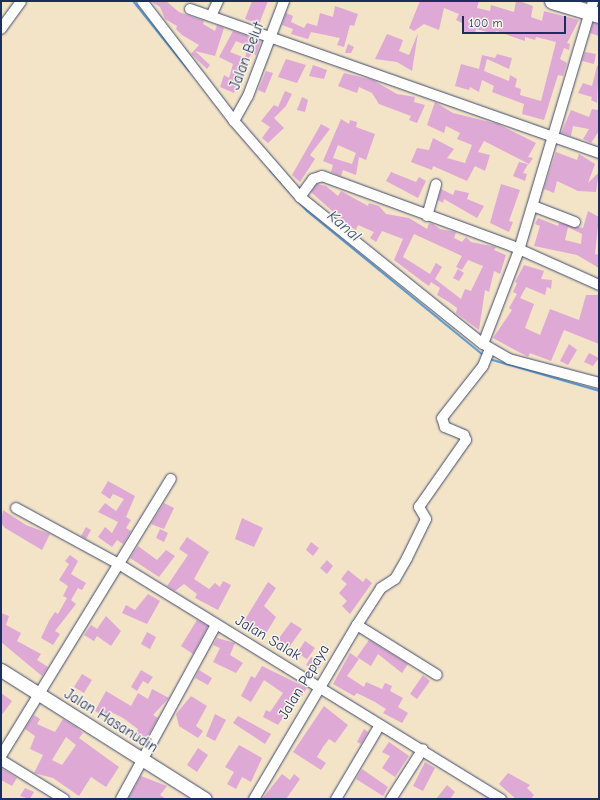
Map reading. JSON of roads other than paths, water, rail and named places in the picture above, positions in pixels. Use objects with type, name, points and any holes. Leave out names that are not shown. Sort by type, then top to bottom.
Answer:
[{"type":"highway","points":[[552,1],[594,9]]},
{"type":"main road","name":"Jalan Hasanudin","points":[[1,670],[205,799]]},
{"type":"street","points":[[1,29],[21,1]]},
{"type":"street","points":[[142,1],[234,121],[300,197],[487,348],[509,359],[599,383]]},
{"type":"street","points":[[211,16],[218,1]]},
{"type":"street","name":"Jalan Belut","points":[[234,121],[270,39],[284,1]]},
{"type":"street","points":[[190,9],[270,39],[599,153]]},
{"type":"street","points":[[487,348],[594,9]]},
{"type":"street","points":[[300,197],[313,179],[322,176],[519,250],[599,285]]},
{"type":"street","points":[[427,216],[436,184]]},
{"type":"street","points":[[533,206],[575,222]]},
{"type":"street","name":"Jalan Pepaya","points":[[254,799],[319,686],[357,625],[386,585],[395,579],[425,521],[419,507],[466,440],[464,435],[445,427],[442,418],[483,366],[487,348]]},
{"type":"street","points":[[1,756],[41,696],[117,563],[171,479]]},
{"type":"street","name":"Jalan Salak","points":[[16,508],[117,563],[216,625],[319,686],[380,725],[424,749],[501,799]]},
{"type":"street","points":[[122,799],[144,761],[216,625]]},
{"type":"street","points":[[357,625],[437,675]]},
{"type":"street","points":[[336,799],[380,725]]},
{"type":"street","points":[[391,799],[424,749]]},
{"type":"street","points":[[1,760],[64,799]]},
{"type":"waterway","name":"Kanal","points":[[133,1],[189,71]]},
{"type":"waterway","name":"Kanal","points":[[270,170],[307,211],[484,356]]},
{"type":"waterway","name":"Kanal","points":[[489,359],[599,391]]}]
